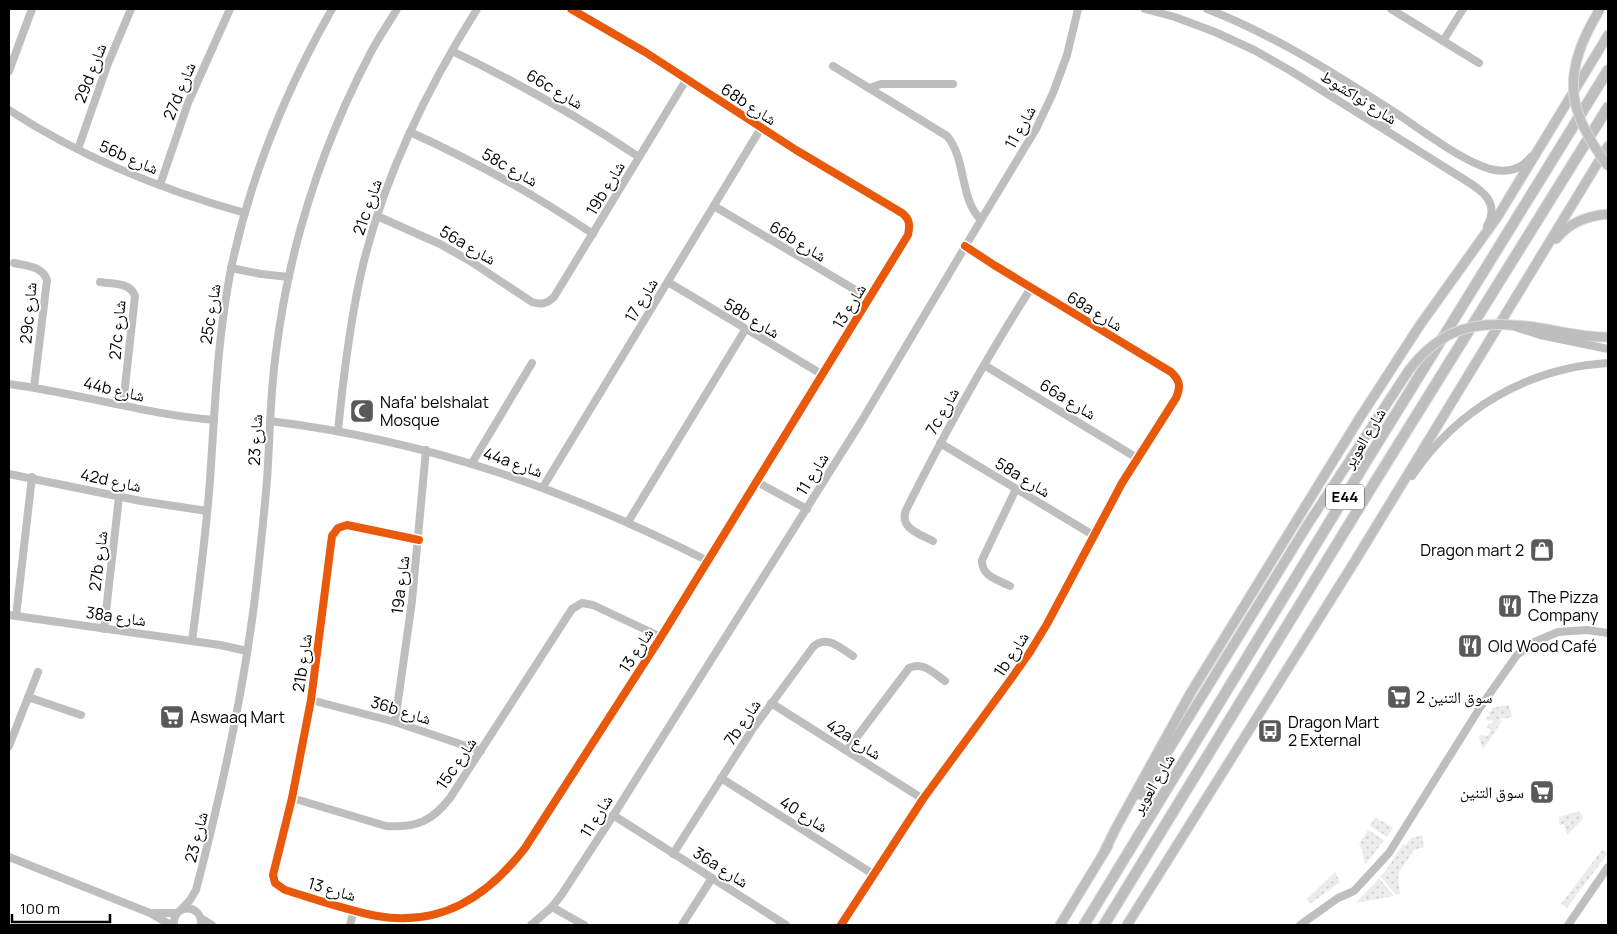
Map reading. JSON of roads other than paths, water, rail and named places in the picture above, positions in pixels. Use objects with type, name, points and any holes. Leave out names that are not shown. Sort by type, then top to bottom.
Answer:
[{"type":"highway","name":"شارع العوير","points":[[1084,925],[1608,70]]},
{"type":"highway","name":"شارع العوير","points":[[1104,925],[1608,107]]},
{"type":"main road","points":[[1600,9],[1584,37],[1575,64],[1574,93],[1580,121],[1586,134],[1608,166]]},
{"type":"main road","points":[[1105,850],[1201,674],[1359,419],[1420,325],[1508,201],[1608,35]]},
{"type":"main road","points":[[1127,925],[1237,752],[1608,146]]},
{"type":"main road","points":[[1537,262],[1557,237],[1568,227],[1594,215],[1608,214]]},
{"type":"main road","points":[[1060,925],[1303,532],[1409,370],[1421,355],[1436,342],[1453,333],[1490,324],[1528,326],[1580,336],[1608,337]]},
{"type":"street","points":[[9,71],[32,9]]},
{"type":"street","name":"29d شارع","points":[[78,149],[107,66],[131,9]]},
{"type":"street","name":"27d شارع","points":[[160,185],[191,95],[230,9]]},
{"type":"street","name":"25c شارع","points":[[192,641],[207,511],[218,352],[231,268],[261,161],[294,80],[332,9]]},
{"type":"street","name":"شارع 23","points":[[179,911],[190,900],[196,890],[226,768],[248,649],[262,537],[276,352],[288,280],[311,194],[332,138],[372,50],[397,9]]},
{"type":"street","name":"21c شارع","points":[[338,431],[353,310],[377,216],[410,132],[452,51],[477,9]]},
{"type":"street","name":"68b شارع","points":[[571,9],[645,52],[761,128],[902,213],[910,224]]},
{"type":"street","name":"شارع نواكشوط","points":[[1146,9],[1175,17],[1215,32],[1254,50],[1291,71],[1465,180],[1486,196],[1490,202],[1492,217],[1468,258]]},
{"type":"street","name":"شارع نواكشوط","points":[[1207,9],[1263,34],[1389,108],[1464,157],[1490,169],[1512,170],[1522,166],[1554,124]]},
{"type":"street","points":[[1391,9],[1479,63]]},
{"type":"street","points":[[1443,41],[1463,9]]},
{"type":"street","name":"شارع 11","points":[[532,925],[554,904],[612,817],[805,511],[1036,129],[1054,93],[1067,55],[1076,11]]},
{"type":"street","name":"66c شارع","points":[[452,51],[553,103],[639,157]]},
{"type":"street","points":[[834,66],[943,133],[951,141],[972,207],[981,220]]},
{"type":"street","name":"19b شارع","points":[[542,304],[554,297],[686,80]]},
{"type":"street","points":[[869,88],[878,84],[953,84]]},
{"type":"street","points":[[1377,125],[1386,126],[1392,120],[1393,116],[1389,108]]},
{"type":"street","name":"56b شارع","points":[[9,110],[78,149],[135,175],[216,205],[245,213]]},
{"type":"street","name":"شارع 17","points":[[543,487],[761,128]]},
{"type":"street","name":"58c شارع","points":[[410,132],[448,149],[515,184],[593,234]]},
{"type":"street","name":"66b شارع","points":[[714,206],[869,298]]},
{"type":"street","name":"56a شارع","points":[[377,216],[440,244],[470,261],[532,302],[542,304]]},
{"type":"street","name":"شارع 13","points":[[275,883],[285,890],[354,910],[378,916],[402,918],[426,916],[450,909],[472,899],[492,885],[510,868],[525,848],[661,637],[905,239],[910,224]]},
{"type":"street","name":"68a شارع","points":[[964,249],[994,265],[1171,372],[1180,383]]},
{"type":"street","name":"29c شارع","points":[[14,263],[38,269],[47,280],[34,387]]},
{"type":"street","points":[[231,268],[288,280]]},
{"type":"street","name":"27c شارع","points":[[100,282],[126,286],[135,296],[123,406]]},
{"type":"street","name":"58b شارع","points":[[668,282],[745,330],[823,375]]},
{"type":"street","name":"7c شارع","points":[[932,541],[908,528],[905,524],[904,514],[940,443],[984,365],[1032,288]]},
{"type":"street","points":[[1510,325],[1540,335],[1608,349]]},
{"type":"street","points":[[628,522],[745,330]]},
{"type":"street","points":[[472,463],[532,362]]},
{"type":"street","points":[[1393,498],[1402,490],[1421,462],[1439,441],[1479,406],[1537,377],[1584,365],[1608,363]]},
{"type":"street","name":"66a شارع","points":[[984,365],[1137,458]]},
{"type":"street","name":"1b شارع","points":[[841,925],[923,799],[1030,652],[1137,458],[1176,398],[1180,383]]},
{"type":"street","name":"44b شارع","points":[[9,384],[34,387],[168,415],[214,420]]},
{"type":"street","name":"44a شارع","points":[[270,424],[298,425],[397,442],[472,463],[543,487],[628,522],[708,561]]},
{"type":"street","name":"58a شارع","points":[[940,443],[1093,535]]},
{"type":"street","name":"19a شارع","points":[[396,722],[419,540],[426,450]]},
{"type":"street","name":"42d شارع","points":[[9,474],[119,497],[207,511]]},
{"type":"street","points":[[12,615],[32,478]]},
{"type":"street","points":[[757,482],[805,511]]},
{"type":"street","points":[[1010,586],[986,573],[982,560],[1016,489]]},
{"type":"street","name":"27b شارع","points":[[104,628],[119,497]]},
{"type":"street","name":"21b شارع","points":[[275,883],[274,870],[292,798],[311,700],[322,625],[331,541],[334,532],[347,525],[419,540]]},
{"type":"street","name":"15c شارع","points":[[292,798],[386,826],[413,825],[424,822],[442,808],[572,609],[582,603],[598,607],[661,637]]},
{"type":"street","name":"38a شارع","points":[[12,615],[248,649]]},
{"type":"street","points":[[1300,925],[1338,898],[1354,891],[1390,853],[1482,706],[1517,655],[1532,643],[1558,632],[1587,630],[1608,633]]},
{"type":"street","name":"7b شارع","points":[[674,854],[721,778],[771,703],[816,644],[831,642],[853,656]]},
{"type":"street","points":[[847,750],[909,668],[918,665],[922,666],[945,681]]},
{"type":"street","points":[[9,746],[38,672]]},
{"type":"street","points":[[28,697],[80,715]]},
{"type":"street","name":"36b شارع","points":[[311,700],[396,722],[481,751]]},
{"type":"street","name":"42a شارع","points":[[771,703],[923,799]]},
{"type":"street","name":"شارع 40","points":[[721,778],[873,874]]},
{"type":"street","name":"36a شارع","points":[[612,817],[641,833],[786,925]]},
{"type":"street","points":[[9,857],[150,913],[173,925],[179,911]]},
{"type":"street","points":[[1568,925],[1608,867]]},
{"type":"street","points":[[682,925],[712,878]]},
{"type":"street","name":"شارع 23","points":[[196,890],[200,918]]},
{"type":"street","points":[[554,904],[584,925]]},
{"type":"street","points":[[150,913],[179,911],[189,908],[200,918],[212,925]]},
{"type":"street","name":"شارع 13","points":[[350,925],[354,910]]},
{"type":"place","name":"Nafa' belshalat Mosque","points":[[362,411]]},
{"type":"place","name":"Dragon mart 2","points":[[1542,550]]},
{"type":"place","name":"The Pizza Company","points":[[1510,606]]},
{"type":"place","name":"Old Wood Café","points":[[1470,646]]},
{"type":"place","name":"سوق التنين 2","points":[[1399,697]]},
{"type":"place","name":"Aswaaq Mart","points":[[172,717]]},
{"type":"place","name":"Dragon Mart 2 External","points":[[1270,731]]},
{"type":"place","name":"سوق التنين","points":[[1542,792]]}]
